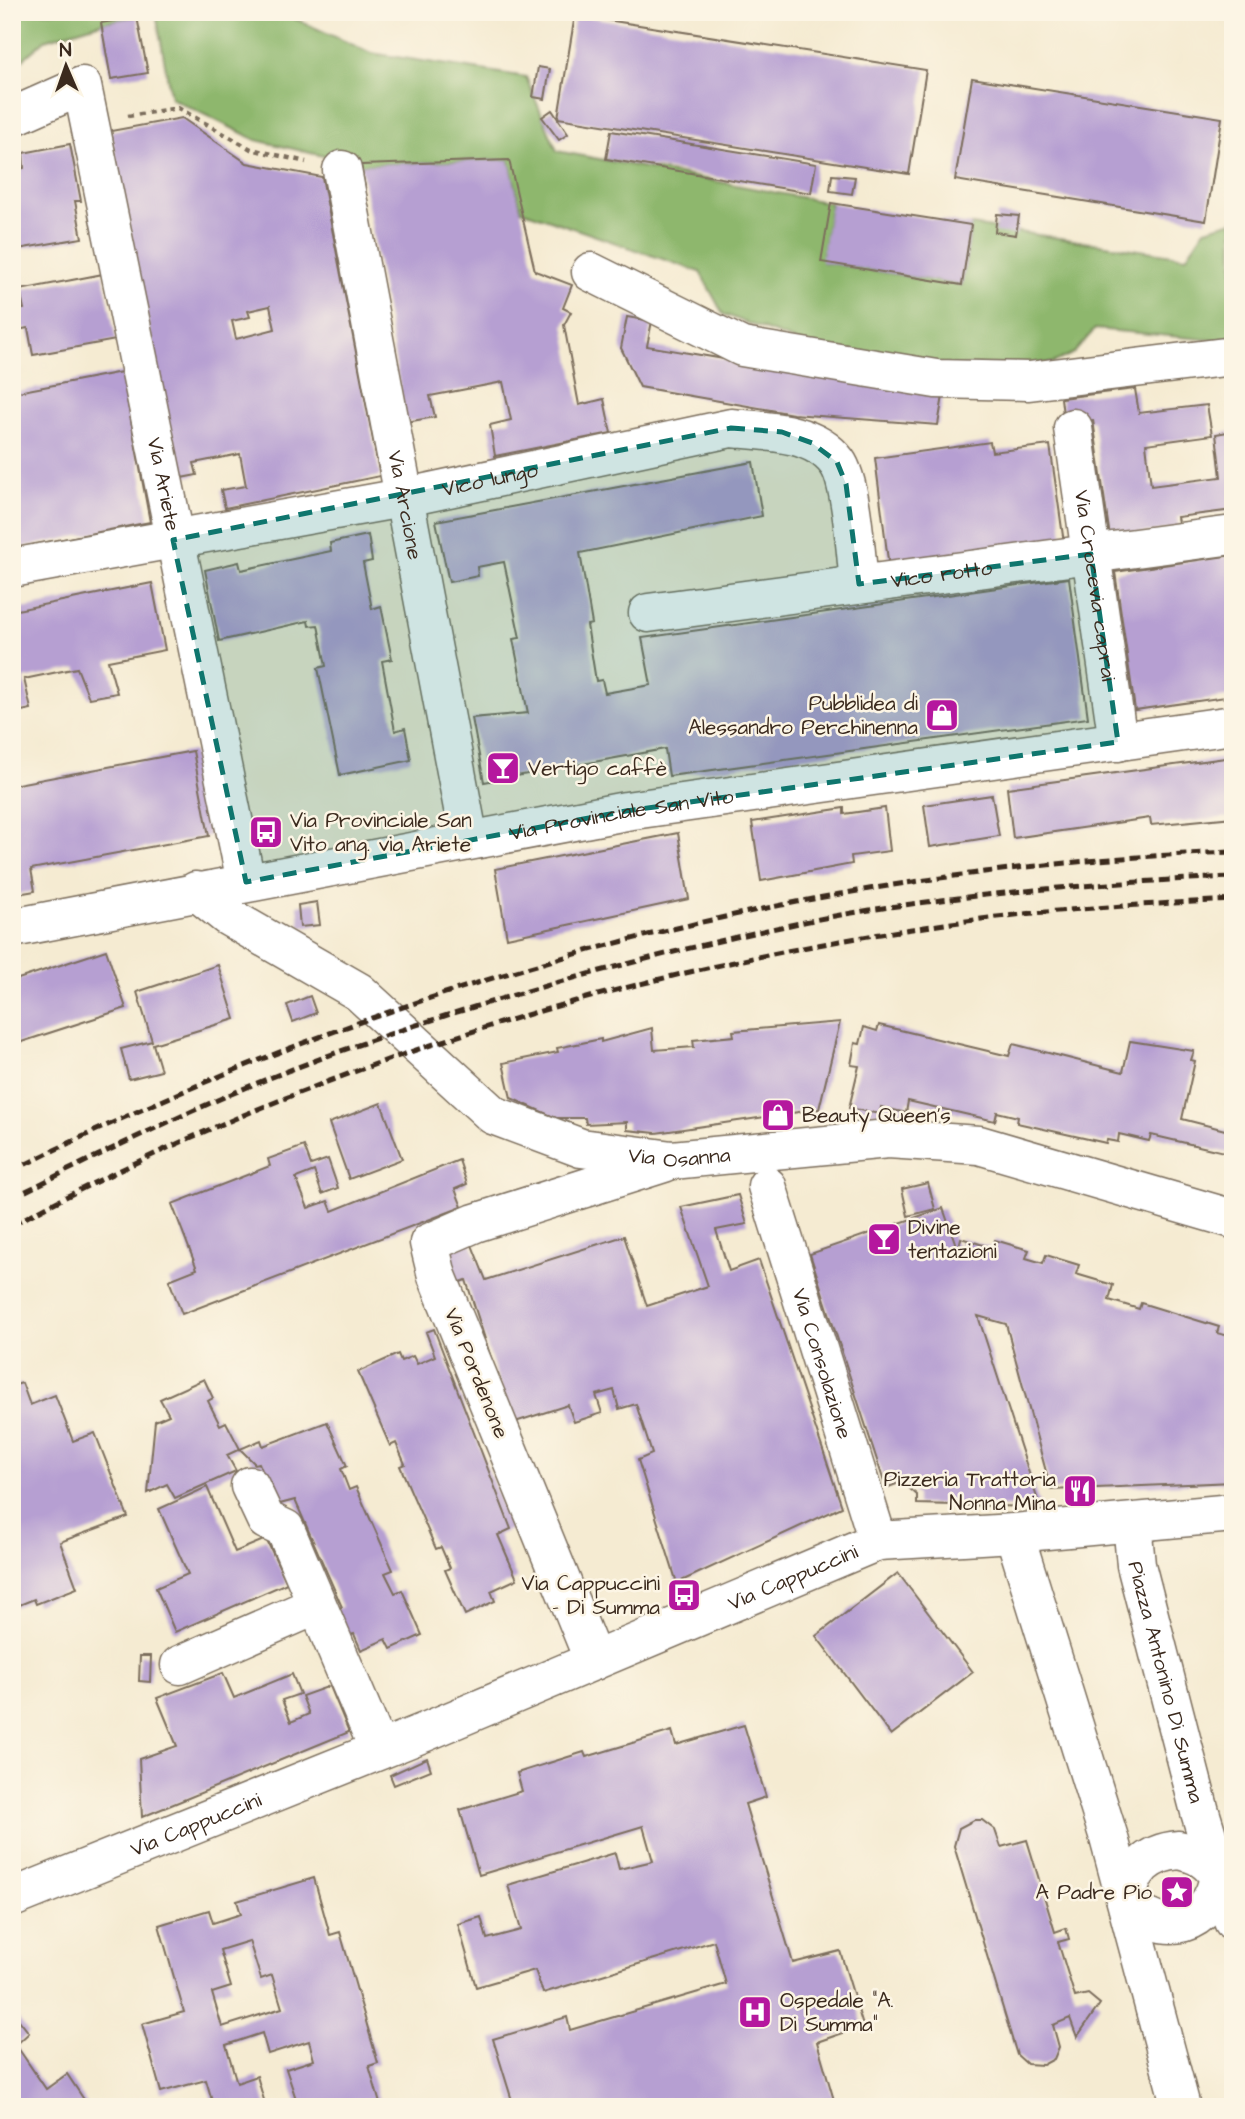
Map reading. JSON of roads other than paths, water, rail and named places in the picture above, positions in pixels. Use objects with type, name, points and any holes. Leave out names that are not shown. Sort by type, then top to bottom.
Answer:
[{"type":"street","name":"Via Ariete","points":[[12,117],[82,86],[173,540],[246,882]]},
{"type":"street","name":"Via Arcione","points":[[342,170],[402,498],[469,840]]},
{"type":"street","points":[[591,272],[741,347],[936,379],[1029,381],[1233,356]]},
{"type":"street","name":"Vico lungo","points":[[12,568],[402,498],[732,428],[782,432],[812,443],[837,462],[846,484],[859,584]]},
{"type":"street","name":"Via Crocevia caprai","points":[[1073,428],[1118,742]]},
{"type":"street","name":"Vico rotto","points":[[648,613],[1233,535]]},
{"type":"street","name":"Via Provinciale San Vito","points":[[12,928],[626,811],[1233,725]]},
{"type":"street","name":"Via Osanna","points":[[196,891],[228,916],[359,992],[493,1115],[582,1148],[672,1160],[888,1139],[979,1145],[1233,1219]]},
{"type":"street","points":[[582,1148],[591,1170],[592,1186]]},
{"type":"street","name":"Via Pordenone","points":[[594,1661],[437,1276],[429,1243],[475,1223],[672,1160]]},
{"type":"street","name":"Via Consolazione","points":[[767,1186],[878,1541]]},
{"type":"street","points":[[250,1486],[266,1520],[285,1530],[379,1750]]},
{"type":"street","name":"Via Cappuccini","points":[[12,1898],[379,1750],[878,1541],[1014,1533],[1233,1513]]},
{"type":"street","name":"Piazza Antonino Di Summa","points":[[1132,1523],[1136,1565],[1226,1874],[1233,1921]]},
{"type":"street","points":[[1014,1533],[1127,1902],[1181,2107]]},
{"type":"street","points":[[180,1665],[317,1605]]},
{"type":"street","points":[[1179,1850],[1195,1853],[1226,1874],[1209,1905],[1198,1916],[1183,1923],[1167,1925],[1152,1922],[1138,1914],[1127,1902],[1129,1886],[1136,1871],[1147,1859],[1162,1852],[1179,1850]]},
{"type":"railway","points":[[12,1171],[156,1103],[303,1043],[453,991],[606,946],[760,909],[917,881],[1074,862],[1233,852]]},
{"type":"railway","points":[[12,1198],[190,1112],[302,1065],[463,1010],[627,964],[782,927],[883,908],[1058,888],[1233,877]]},
{"type":"railway","points":[[12,1225],[127,1167],[246,1114],[367,1067],[490,1026],[615,990],[742,960],[869,936],[997,917],[1233,900]]},
{"type":"place","name":"Pubblidea di Alessandro Perchinenna","points":[[942,715]]},
{"type":"place","name":"Vertigo caffè","points":[[503,768]]},
{"type":"place","name":"Via Provinciale San Vito ang. via Ariete","points":[[266,832]]},
{"type":"place","name":"Beauty Queen's","points":[[778,1115]]},
{"type":"place","name":"Divine tentazioni","points":[[884,1239]]},
{"type":"place","name":"Pizzeria Trattoria Nonna Mina","points":[[1080,1491]]},
{"type":"place","name":"Via Cappuccini - Di Summa","points":[[684,1595]]},
{"type":"place","name":"A Padre Pio","points":[[1177,1892]]},
{"type":"place","name":"Ospedale \"A. Di Summa\"","points":[[755,2012]]}]
